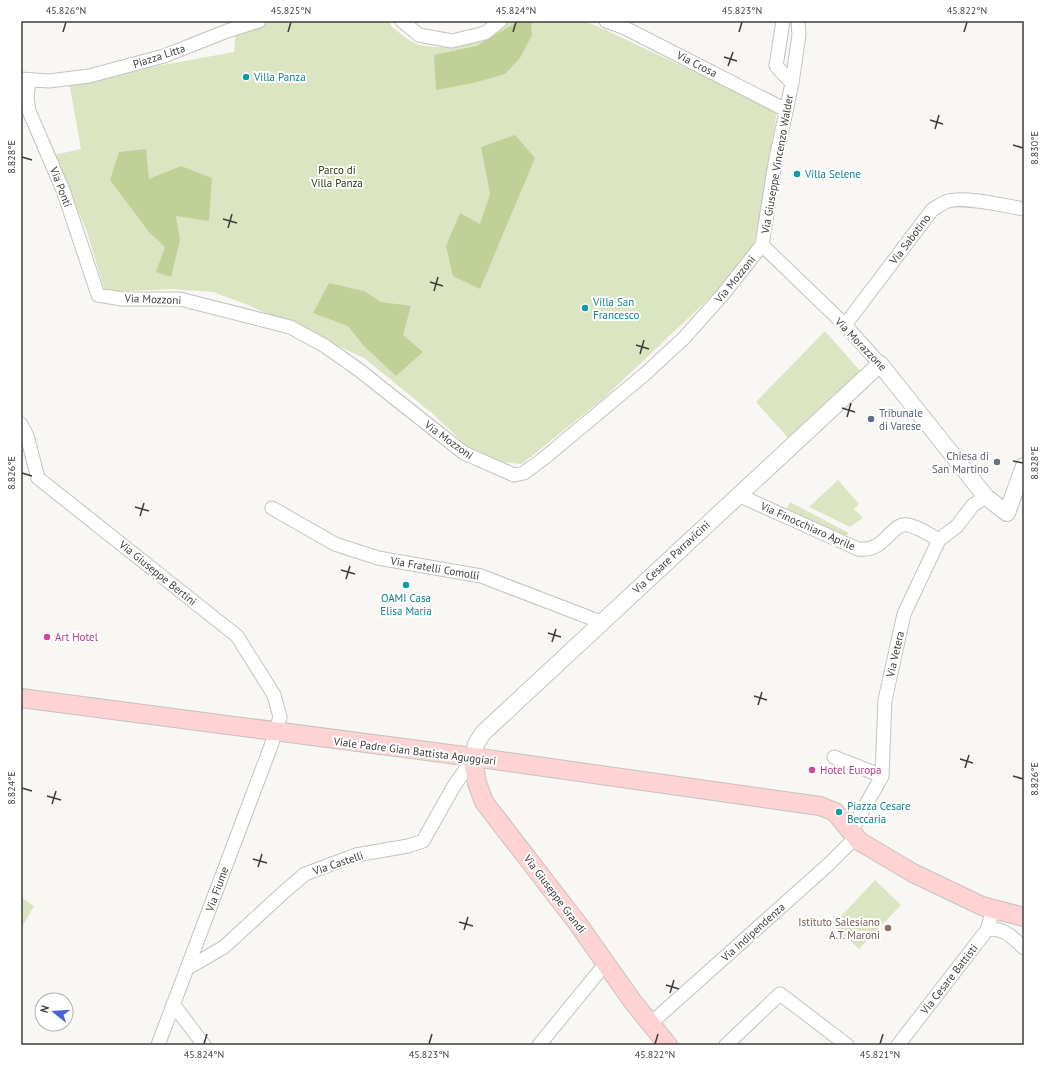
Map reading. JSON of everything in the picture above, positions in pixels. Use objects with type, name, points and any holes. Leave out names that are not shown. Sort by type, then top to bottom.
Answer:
[{"type":"main road","name":"Viale Padre Gian Battista Aguggiari","points":[[21,698],[820,806],[835,812],[852,834]]},
{"type":"main road","name":"Via Giuseppe Grandi","points":[[473,759],[477,783],[484,802],[578,924],[666,1045]]},
{"type":"main road","points":[[852,834],[913,873],[982,906],[1018,916]]},
{"type":"street","points":[[226,24],[259,21]]},
{"type":"street","points":[[402,21],[419,35],[452,41],[485,33],[500,21]]},
{"type":"street","name":"Via Crosa","points":[[606,21],[625,28],[786,110]]},
{"type":"street","name":"Via Giuseppe Vincenzo Walder","points":[[783,21],[776,66],[792,83]]},
{"type":"street","name":"Via Giuseppe Vincenzo Walder","points":[[762,245],[775,163],[792,83],[799,35],[798,21]]},
{"type":"street","name":"Piazza Litta","points":[[25,79],[58,81],[89,76],[164,56],[226,24]]},
{"type":"street","name":"Via Ponti","points":[[25,79],[30,111],[63,190],[98,295]]},
{"type":"street","name":"Via Sabotino","points":[[844,325],[932,210],[941,204],[949,201],[961,200],[1024,209]]},
{"type":"street","name":"Via Mozzoni","points":[[98,295],[122,299],[180,299],[290,327],[325,346],[359,370],[464,453],[514,475],[524,473],[543,460],[684,338],[724,293],[762,245]]},
{"type":"street","name":"Via Morazzone","points":[[762,245],[844,325],[880,364],[986,497],[1007,513],[1024,466]]},
{"type":"street","name":"Via Cesare Parravicini","points":[[473,759],[476,744],[483,733],[880,364]]},
{"type":"street","name":"Via Giuseppe Bertini","points":[[21,424],[27,436],[38,478],[237,636],[274,695],[280,717],[276,733]]},
{"type":"street","name":"Via Finocchiaro Aprile","points":[[738,495],[858,549],[867,550],[876,548],[899,526],[908,524],[940,540]]},
{"type":"street","points":[[940,540],[957,526],[972,505],[986,497]]},
{"type":"street","name":"Via Fratelli Comolli","points":[[272,508],[335,544],[349,549],[378,558],[481,576],[601,622]]},
{"type":"street","name":"Via Vetera","points":[[882,776],[885,700],[904,614],[940,540]]},
{"type":"street","name":"Via Fiume","points":[[158,1045],[276,733]]},
{"type":"street","points":[[834,757],[882,776],[852,834]]},
{"type":"street","name":"Via Castelli","points":[[188,968],[224,947],[285,890],[305,874],[356,855],[408,846],[423,841],[454,786],[473,759]]},
{"type":"street","name":"Via Indipendenza","points":[[650,1024],[829,864],[852,834]]},
{"type":"street","name":"Via Cesare Battisti","points":[[898,1045],[987,930],[993,909]]},
{"type":"street","points":[[1008,934],[1018,916]]},
{"type":"street","points":[[987,930],[995,930],[1008,934],[1024,948]]},
{"type":"street","points":[[539,1045],[606,963]]},
{"type":"street","points":[[726,1045],[780,994],[846,1045]]},
{"type":"street","points":[[174,1004],[204,1045]]},
{"type":"green space","name":"Parco di Villa Panza","points":[[270,21],[390,21],[391,26],[412,42],[420,45],[436,47],[455,46],[483,39],[490,36],[505,21],[583,21],[597,26],[777,111],[757,231],[753,246],[722,286],[605,397],[522,464],[499,462],[471,450],[433,414],[364,358],[248,305],[213,292],[173,289],[105,292],[87,232],[54,155],[81,149],[69,82],[234,52],[236,30],[259,28]]},
{"type":"green space","points":[[519,21],[531,21],[532,35],[520,58],[505,74],[473,83],[436,90],[434,55],[476,46]]},
{"type":"green space","points":[[515,135],[535,158],[480,289],[453,276],[446,246],[460,213],[480,224],[490,194],[481,147]]},
{"type":"green space","points":[[146,149],[149,179],[181,166],[212,178],[209,221],[176,216],[180,240],[171,277],[156,272],[165,247],[149,232],[110,180],[119,152]]},
{"type":"green space","points":[[329,283],[364,291],[381,302],[411,306],[403,335],[423,352],[396,376],[364,346],[348,326],[313,313]]},
{"type":"green space","points":[[825,331],[862,373],[790,440],[756,402]]},
{"type":"green space","points":[[838,480],[859,504],[854,509],[863,518],[850,527],[809,507]]},
{"type":"green space","points":[[790,502],[849,533],[843,539],[783,511],[787,508]]},
{"type":"green space","points":[[875,880],[901,905],[859,949],[833,925]]},
{"type":"green space","points":[[21,897],[34,906],[21,929]]},
{"type":"place","name":"Villa Panza","points":[[246,77]]},
{"type":"place","name":"Villa Selene","points":[[797,174]]},
{"type":"place","name":"Villa San Francesco","points":[[585,308]]},
{"type":"place","name":"Tribunale di Varese","points":[[871,419]]},
{"type":"place","name":"Chiesa di San Martino","points":[[997,462]]},
{"type":"place","name":"OAMI Casa Elisa Maria","points":[[406,585]]},
{"type":"place","name":"Art Hotel","points":[[47,637]]},
{"type":"place","name":"Hotel Europa","points":[[812,770]]},
{"type":"place","name":"Piazza Cesare Beccaria","points":[[839,812]]},
{"type":"place","name":"Istituto Salesiano A.T. Maroni","points":[[888,928]]}]
